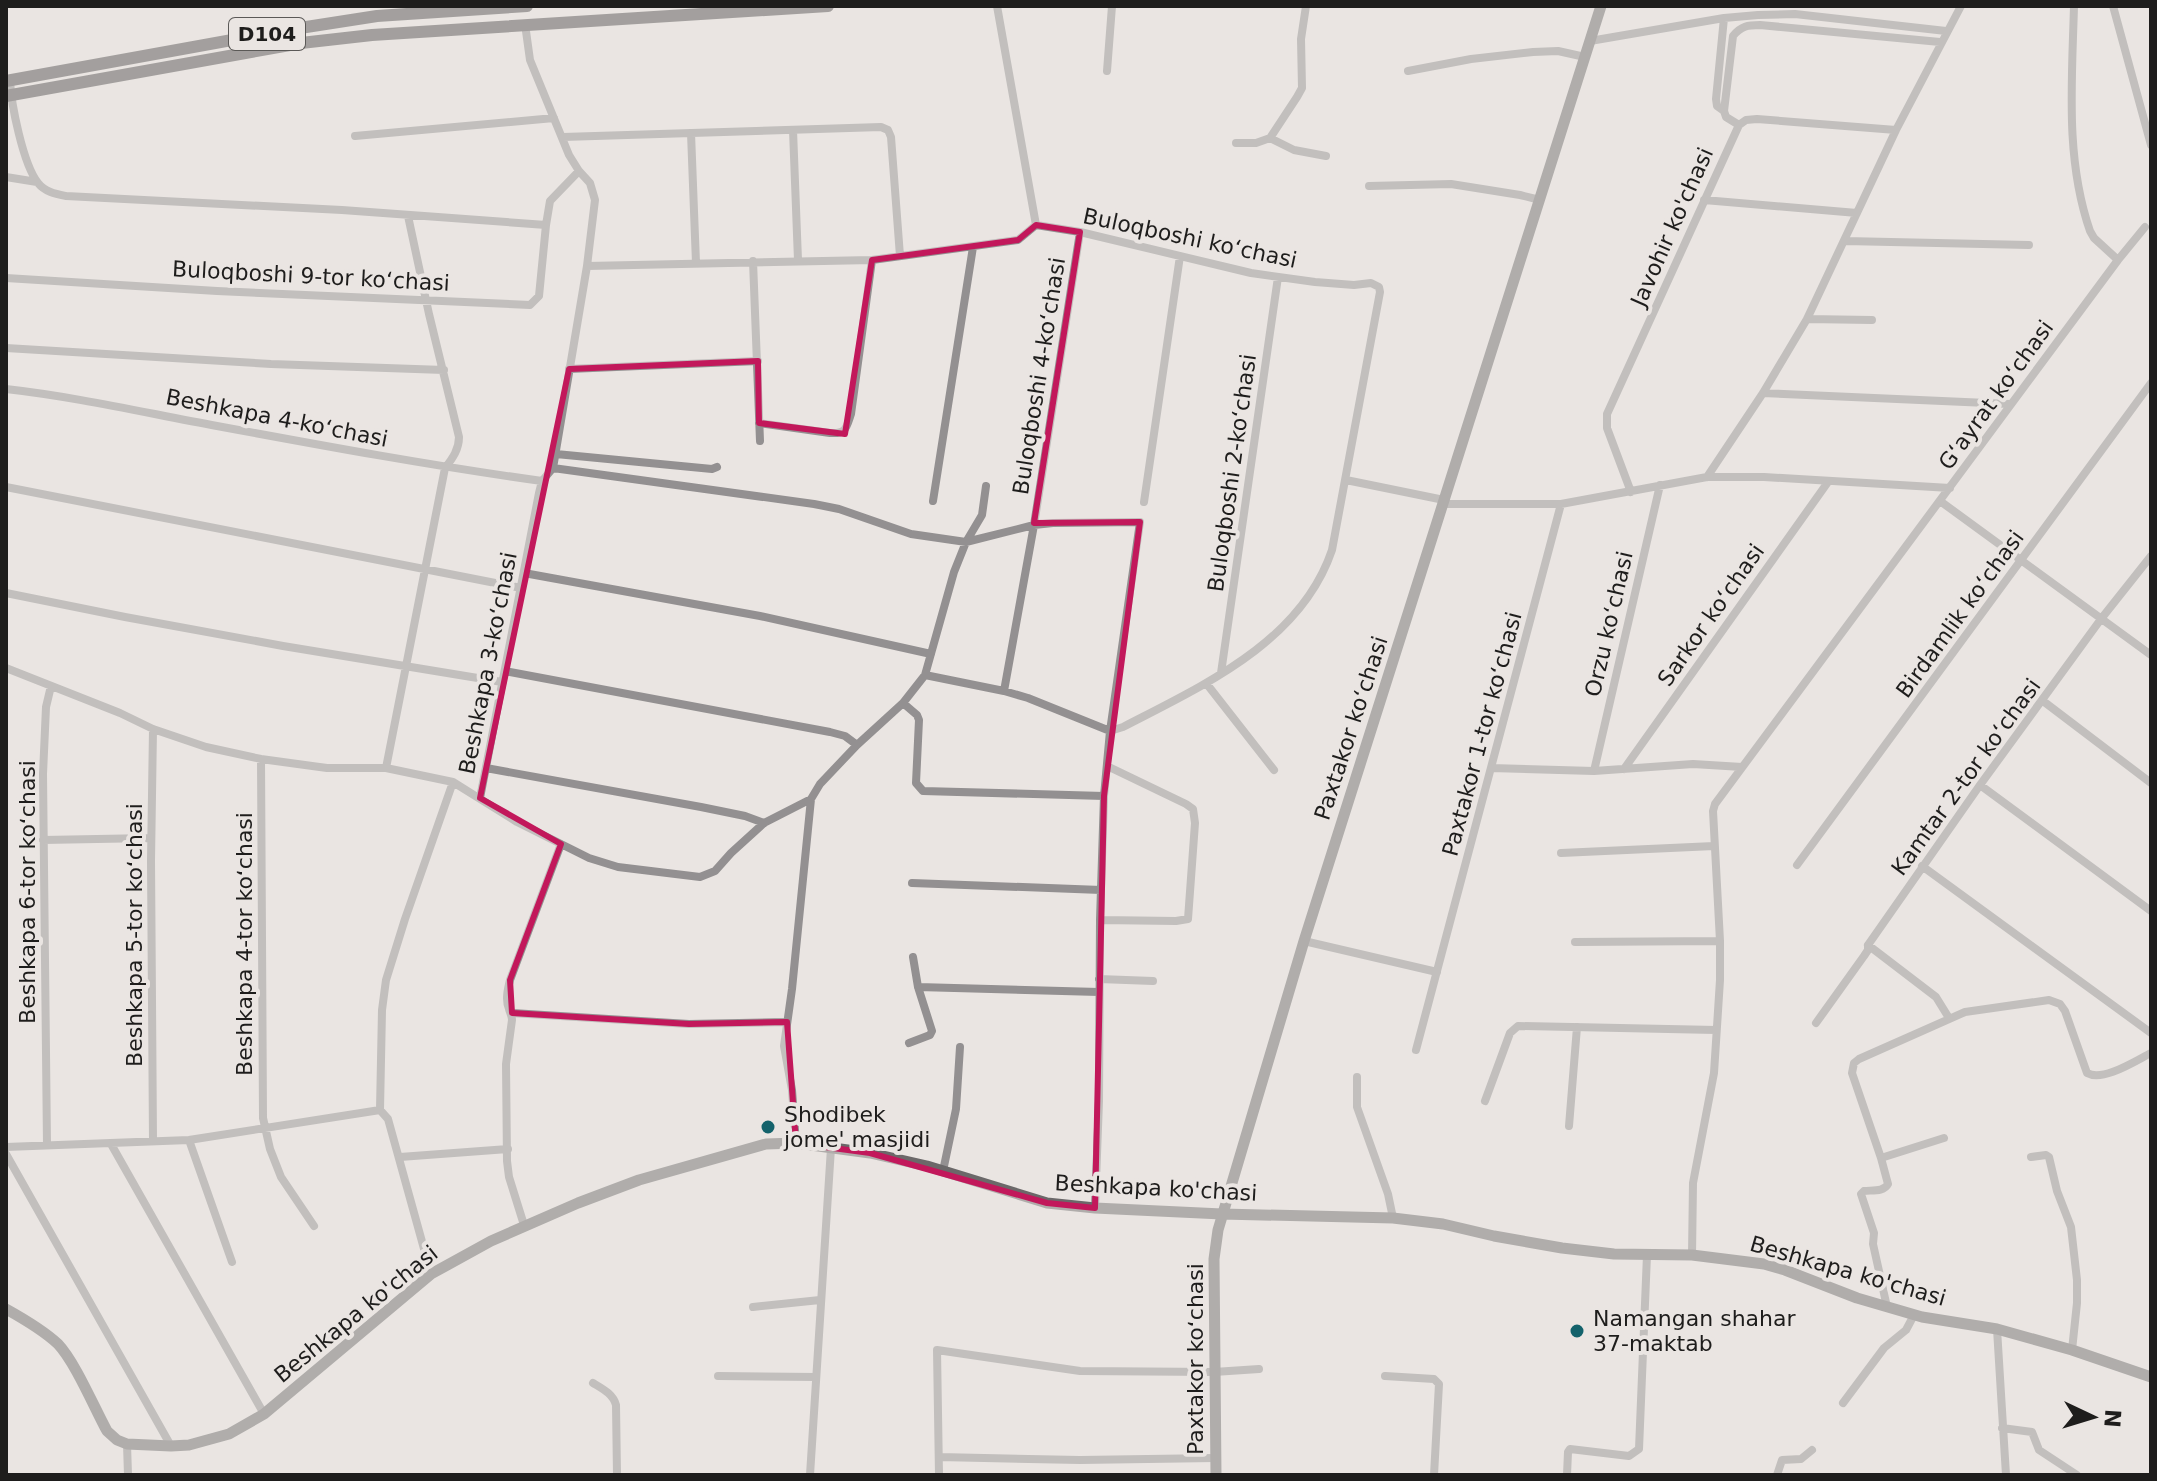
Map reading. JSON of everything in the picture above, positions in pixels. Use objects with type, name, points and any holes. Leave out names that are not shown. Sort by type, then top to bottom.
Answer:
[{"type":"main road","name":"D104","points":[[7,80],[376,11],[527,6]]},
{"type":"main road","name":"D104","points":[[8,97],[301,43],[372,35],[705,10],[828,6]]},
{"type":"street","points":[[587,266],[872,260],[1018,240],[1036,225],[997,6]]},
{"type":"street","points":[[1107,71],[1112,6]]},
{"type":"street","points":[[1236,143],[1256,143],[1270,138],[1302,88],[1301,39],[1306,6]]},
{"type":"street","name":"Paxtakor koʻchasi","points":[[1216,1475],[1214,1259],[1222,1214],[1304,941],[1601,6]]},
{"type":"street","points":[[1707,477],[1807,319],[1896,130],[1961,6]]},
{"type":"street","points":[[2074,6],[2071,121],[2075,166],[2090,231],[2118,260]]},
{"type":"street","points":[[2113,6],[2151,145]]},
{"type":"street","points":[[1590,41],[1724,18],[1795,14],[1946,31]]},
{"type":"street","points":[[1724,18],[1716,99],[1717,106],[1724,111]]},
{"type":"street","points":[[525,24],[530,60],[569,155],[590,183],[595,200],[553,468],[814,504],[911,534],[966,542],[1034,525],[1140,522],[1110,731],[1104,796],[1095,1208]]},
{"type":"street","points":[[1896,130],[1757,119],[1746,120],[1739,125],[1726,117],[1724,111],[1733,36],[1739,28],[1748,25],[1940,42]]},
{"type":"street","points":[[1408,71],[1533,52],[1558,51],[1585,57]]},
{"type":"street","points":[[7,80],[8,97],[22,145],[37,182]]},
{"type":"street","points":[[355,136],[554,118]]},
{"type":"street","name":"Javohir ko'chasi","points":[[1631,492],[1607,428],[1607,414],[1739,125]]},
{"type":"street","points":[[563,137],[881,127],[888,130],[891,137],[900,256]]},
{"type":"street","points":[[793,130],[798,260]]},
{"type":"street","points":[[691,133],[696,263]]},
{"type":"street","points":[[1270,138],[1294,150],[1326,156]]},
{"type":"street","name":"Buloqboshi 9-tor koʻchasi","points":[[6,278],[530,305],[539,296],[550,201],[579,171]]},
{"type":"street","points":[[6,177],[37,182],[50,192],[66,196],[310,208],[546,225]]},
{"type":"street","points":[[1369,186],[1451,184],[1540,200]]},
{"type":"street","points":[[1704,200],[1857,213]]},
{"type":"street","points":[[386,768],[445,468],[459,444],[408,216]]},
{"type":"street","name":"Buloqboshi koʻchasi","points":[[1036,225],[1080,232],[1251,273],[1354,285],[1371,283],[1379,287],[1346,480]]},
{"type":"street","name":"Gʻayrat koʻchasi","points":[[1692,1255],[1693,1183],[1714,1073],[1720,980],[1715,804],[2010,404],[2145,227]]},
{"type":"street","name":"Buloqboshi 4-koʻchasi","points":[[1004,691],[1034,525],[1080,232]]},
{"type":"street","points":[[1845,241],[2029,245]]},
{"type":"street","points":[[933,501],[973,247]]},
{"type":"street","points":[[1144,502],[1180,256]]},
{"type":"street","points":[[759,423],[830,433],[845,430],[851,414],[872,260]]},
{"type":"street","points":[[753,261],[760,441]]},
{"type":"street","name":"Buloqboshi 2-koʻchasi","points":[[1221,673],[1278,277]]},
{"type":"street","points":[[1807,319],[1872,320]]},
{"type":"street","points":[[6,348],[271,364],[444,370]]},
{"type":"street","points":[[569,369],[758,361]]},
{"type":"street","name":"Birdamlik koʻchasi","points":[[1797,865],[2151,383]]},
{"type":"street","name":"Beshkapa 4-koʻchasi","points":[[6,389],[65,396],[445,468],[542,481]]},
{"type":"street","points":[[1763,393],[2010,404]]},
{"type":"street","points":[[556,454],[717,467]]},
{"type":"street","name":"Beshkapa 3-koʻchasi","points":[[553,468],[542,481],[480,798],[517,822],[589,858],[618,867],[700,877],[715,871],[764,823],[811,799],[820,784],[903,703],[925,675],[954,572],[966,542],[982,515],[986,486]]},
{"type":"street","points":[[925,675],[1028,698],[1110,731],[1123,727],[1206,683],[1262,646],[1284,626],[1328,564],[1346,480],[1444,502],[1561,504],[1707,477],[1764,477],[1950,488]]},
{"type":"street","name":"Sarkor koʻchasi","points":[[1624,769],[1828,482]]},
{"type":"street","name":"Orzu koʻchasi","points":[[1594,771],[1660,485]]},
{"type":"street","points":[[6,487],[521,588]]},
{"type":"street","points":[[1940,501],[2151,655]]},
{"type":"street","name":"Paxtakor 1-tor koʻchasi","points":[[1416,1050],[1561,504]]},
{"type":"street","name":"Kamtar 2-tor koʻchasi","points":[[1816,1023],[1980,785],[2151,556]]},
{"type":"street","points":[[524,573],[760,616],[931,654]]},
{"type":"street","points":[[6,593],[283,646],[502,682]]},
{"type":"street","points":[[6,668],[153,729],[206,747],[261,759],[327,768],[386,768],[453,782],[480,798]]},
{"type":"street","points":[[505,671],[830,732],[845,736],[857,745]]},
{"type":"street","points":[[1206,683],[1274,770]]},
{"type":"street","name":"Beshkapa 6-tor koʻchasi","points":[[47,1145],[43,840],[46,707],[51,686]]},
{"type":"street","points":[[2043,701],[2151,783]]},
{"type":"street","points":[[903,703],[919,720],[916,783],[923,791],[1104,796]]},
{"type":"street","name":"Beshkapa 5-tor koʻchasi","points":[[153,729],[153,1141]]},
{"type":"street","name":"Beshkapa 4-tor koʻchasi","points":[[261,759],[262,1103],[270,1149],[281,1177],[314,1226]]},
{"type":"street","points":[[1491,768],[1594,771],[1693,764],[1742,767]]},
{"type":"street","points":[[1100,920],[1188,919],[1195,823],[1193,809],[1186,804],[1107,766]]},
{"type":"street","points":[[486,768],[701,807],[764,823]]},
{"type":"street","points":[[431,1274],[400,1157],[388,1119],[380,1110],[382,1010],[386,980],[453,782]]},
{"type":"street","points":[[1980,785],[2151,911]]},
{"type":"street","points":[[796,1143],[792,1090],[784,1046],[811,799]]},
{"type":"street","points":[[43,840],[151,838]]},
{"type":"street","points":[[524,1225],[509,1177],[506,1064],[512,1013],[508,1002],[510,980],[561,844]]},
{"type":"street","points":[[1561,853],[1714,846]]},
{"type":"street","points":[[1922,866],[2151,1033]]},
{"type":"street","points":[[912,883],[1101,890]]},
{"type":"street","points":[[1304,941],[1437,972]]},
{"type":"street","points":[[1575,942],[1720,941]]},
{"type":"street","points":[[1868,945],[1936,997],[1949,1018]]},
{"type":"street","points":[[909,1043],[930,1035],[932,1031],[918,987],[913,957]]},
{"type":"street","points":[[1099,979],[1153,981]]},
{"type":"street","points":[[918,987],[1099,992]]},
{"type":"street","points":[[1887,1307],[1873,1244],[1874,1233],[1861,1194],[1887,1187],[1888,1180],[1852,1069],[1859,1059],[1965,1012],[2049,1000],[2060,1004],[2065,1011],[2087,1073],[2091,1076],[2108,1074],[2151,1053]]},
{"type":"street","points":[[512,1013],[689,1024],[787,1022]]},
{"type":"street","points":[[1485,1101],[1510,1033],[1518,1026],[1716,1030]]},
{"type":"street","points":[[1569,1126],[1577,1027]]},
{"type":"street","points":[[943,1171],[956,1109],[960,1047]]},
{"type":"street","points":[[1357,1077],[1357,1107],[1384,1182],[1393,1218]]},
{"type":"street","points":[[6,1147],[189,1140],[380,1110]]},
{"type":"street","points":[[1881,1158],[1944,1138]]},
{"type":"street","points":[[189,1140],[232,1262]]},
{"type":"street","name":"Beshkapa ko'chasi","points":[[127,1444],[189,1445],[229,1434],[264,1414],[431,1274],[524,1225],[653,1175],[766,1144],[796,1143],[870,1153],[943,1171],[1047,1203],[1222,1214],[1393,1218],[1443,1224],[1562,1248],[1614,1254],[1692,1255],[1764,1264],[1914,1315],[1997,1329],[2151,1377]]},
{"type":"street","points":[[111,1144],[264,1414]]},
{"type":"street","points":[[810,1475],[831,1148]]},
{"type":"street","points":[[400,1157],[508,1149]]},
{"type":"street","points":[[6,1154],[171,1446]]},
{"type":"street","points":[[2031,1157],[2049,1157],[2057,1191],[2071,1227],[2077,1280],[2072,1350]]},
{"type":"street","points":[[1567,1475],[1570,1449],[1629,1456],[1639,1449],[1647,1255]]},
{"type":"street","points":[[753,1307],[820,1300]]},
{"type":"street","points":[[6,1309],[60,1346],[107,1431],[127,1444],[128,1475]]},
{"type":"street","points":[[1843,1403],[1884,1348],[1906,1330],[1914,1315]]},
{"type":"street","points":[[1997,1329],[2006,1475]]},
{"type":"street","points":[[939,1475],[937,1350],[1080,1371],[1214,1372],[1259,1369]]},
{"type":"street","points":[[718,1376],[816,1377]]},
{"type":"street","points":[[1385,1376],[1434,1379],[1439,1384],[1434,1475]]},
{"type":"street","points":[[593,1383],[610,1394],[616,1405],[617,1475]]},
{"type":"street","points":[[2002,1428],[2032,1432],[2039,1450],[2077,1475]]},
{"type":"street","points":[[1777,1475],[1782,1460],[1801,1459],[1812,1450]]},
{"type":"street","points":[[939,1457],[1080,1460],[1215,1458]]},
{"type":"highlighted area","points":[[1036,225],[1080,232],[1034,523],[1140,522],[1104,796],[1095,1208],[1047,1203],[870,1153],[796,1143],[787,1022],[689,1024],[512,1013],[510,980],[561,844],[480,798],[569,369],[758,361],[759,423],[845,434],[872,260],[1018,240]]},
{"type":"place","name":"Shodibek jome' masjidi","points":[[768,1127]]},
{"type":"place","name":"Namangan shahar 37-maktab","points":[[1577,1331]]}]
